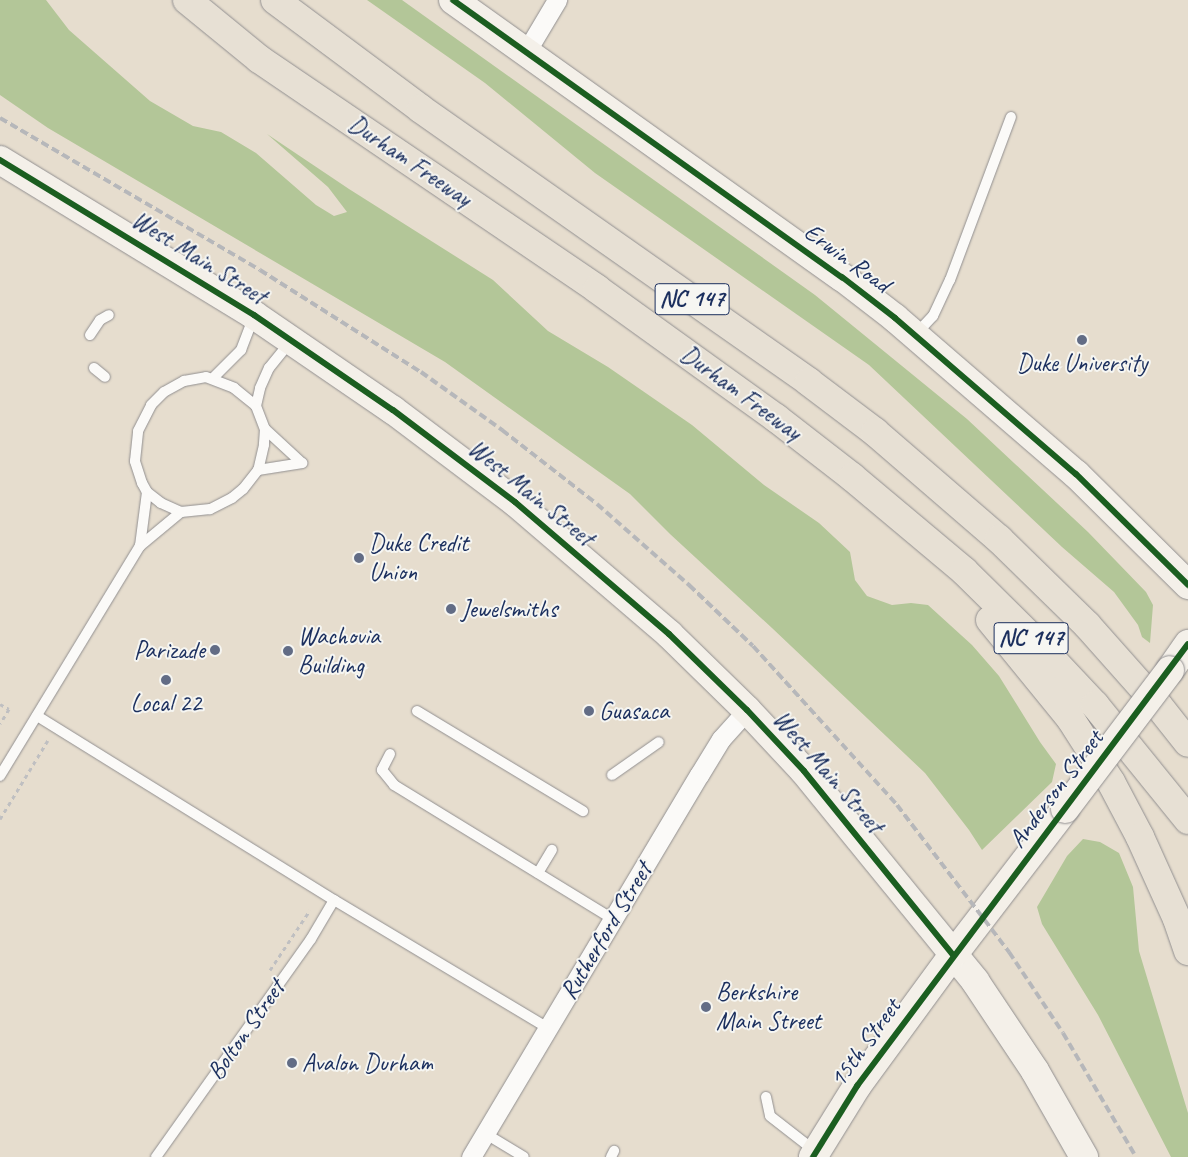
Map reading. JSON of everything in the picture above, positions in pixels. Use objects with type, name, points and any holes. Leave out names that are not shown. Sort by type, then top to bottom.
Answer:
[{"type":"highway","name":"Durham Freeway","points":[[187,0],[259,59],[597,289],[776,418],[852,477],[964,571],[1033,639],[1095,706],[1188,820]]},
{"type":"highway","name":"Durham Freeway","points":[[275,0],[406,97],[801,376],[875,432],[999,539],[1087,625],[1158,705],[1188,743]]},
{"type":"highway","points":[[852,477],[874,502],[949,575],[1003,634],[1070,718],[1111,782],[1140,837],[1177,919],[1188,951]]},
{"type":"highway","points":[[1087,625],[1168,696],[1188,719]]},
{"type":"main road","name":"Erwin Road","points":[[453,0],[842,277],[915,334],[1076,474],[1188,585]]},
{"type":"main road","name":"West Main Street","points":[[0,160],[254,315],[393,410],[515,502],[669,634],[747,710],[804,771],[976,981],[1029,1063],[1084,1157]]},
{"type":"main road","name":"Anderson Street","points":[[954,955],[1188,644]]},
{"type":"main road","name":"15th Street","points":[[815,1154],[858,1086],[954,955]]},
{"type":"street","points":[[526,52],[557,0]]},
{"type":"street","name":"Rutherford Street","points":[[471,1157],[721,739],[747,710]]},
{"type":"lane","points":[[915,334],[932,316],[950,280],[1011,117]]},
{"type":"lane","points":[[90,335],[100,320],[109,315]]},
{"type":"lane","points":[[213,378],[241,350],[254,315]]},
{"type":"lane","points":[[256,406],[260,388],[269,368],[292,340]]},
{"type":"lane","points":[[94,368],[105,377]]},
{"type":"lane","points":[[258,470],[302,463],[265,429],[256,406],[234,388],[213,378],[184,381],[164,392],[146,412],[138,431],[135,462],[148,492],[161,503],[181,512],[201,511],[221,504],[243,489],[258,470],[265,429]]},
{"type":"lane","points":[[140,546],[148,492]]},
{"type":"lane","points":[[0,776],[140,546],[181,512]]},
{"type":"lane","points":[[417,711],[583,811]]},
{"type":"lane","points":[[36,716],[334,900],[548,1028]]},
{"type":"lane","points":[[612,775],[659,742]]},
{"type":"lane","points":[[390,754],[382,770],[394,786],[613,919]]},
{"type":"lane","points":[[538,873],[552,850]]},
{"type":"lane","name":"Bolton Street","points":[[156,1157],[311,938],[334,900]]},
{"type":"lane","points":[[766,1097],[770,1116],[815,1154]]},
{"type":"lane","points":[[486,1134],[524,1157]]},
{"type":"path","points":[[0,704],[9,710],[0,724]]},
{"type":"path","points":[[0,819],[48,740]]},
{"type":"green space","points":[[0,0],[46,0],[69,30],[150,101],[193,126],[221,132],[256,153],[316,205],[334,216],[347,212],[328,187],[267,134],[349,189],[493,280],[548,331],[608,367],[692,425],[764,485],[819,523],[850,552],[855,580],[867,596],[892,605],[911,603],[928,605],[972,645],[999,676],[1056,764],[1052,782],[982,850],[925,773],[670,534],[630,494],[445,362],[48,128],[0,95]]},
{"type":"green space","points":[[367,0],[402,0],[815,295],[967,419],[1088,532],[1146,592],[1153,605],[1150,643],[1142,637],[1138,625],[1114,592],[1062,547],[869,365],[595,173],[485,83]]},
{"type":"green space","points":[[1083,839],[1100,842],[1119,853],[1133,887],[1139,951],[1188,1113],[1188,1157],[1171,1157],[1098,1015],[1042,924],[1037,907],[1067,856]]},
{"type":"railway","points":[[0,118],[260,270],[421,372],[502,430],[597,504],[689,585],[753,646],[897,805],[1009,952],[1063,1033],[1136,1157]]},
{"type":"cycle path","points":[[453,0],[842,277],[895,318],[1076,474],[1188,585]]},
{"type":"cycle path","points":[[0,160],[254,315],[393,410],[515,502],[669,634],[747,710],[804,771],[953,955]]},
{"type":"cycle path","points":[[813,1157],[857,1086],[1188,644]]},
{"type":"place","name":"Duke University","points":[[1082,340]]},
{"type":"place","name":"Duke Credit Union","points":[[359,558]]},
{"type":"place","name":"Jewelsmiths","points":[[451,609]]},
{"type":"place","name":"Parizade","points":[[215,650]]},
{"type":"place","name":"Wachovia Building","points":[[288,651]]},
{"type":"place","name":"Local 22","points":[[166,680]]},
{"type":"place","name":"Guasaca","points":[[589,711]]},
{"type":"place","name":"Berkshire Main Street","points":[[706,1007]]},
{"type":"place","name":"Avalon Durham","points":[[292,1063]]}]
